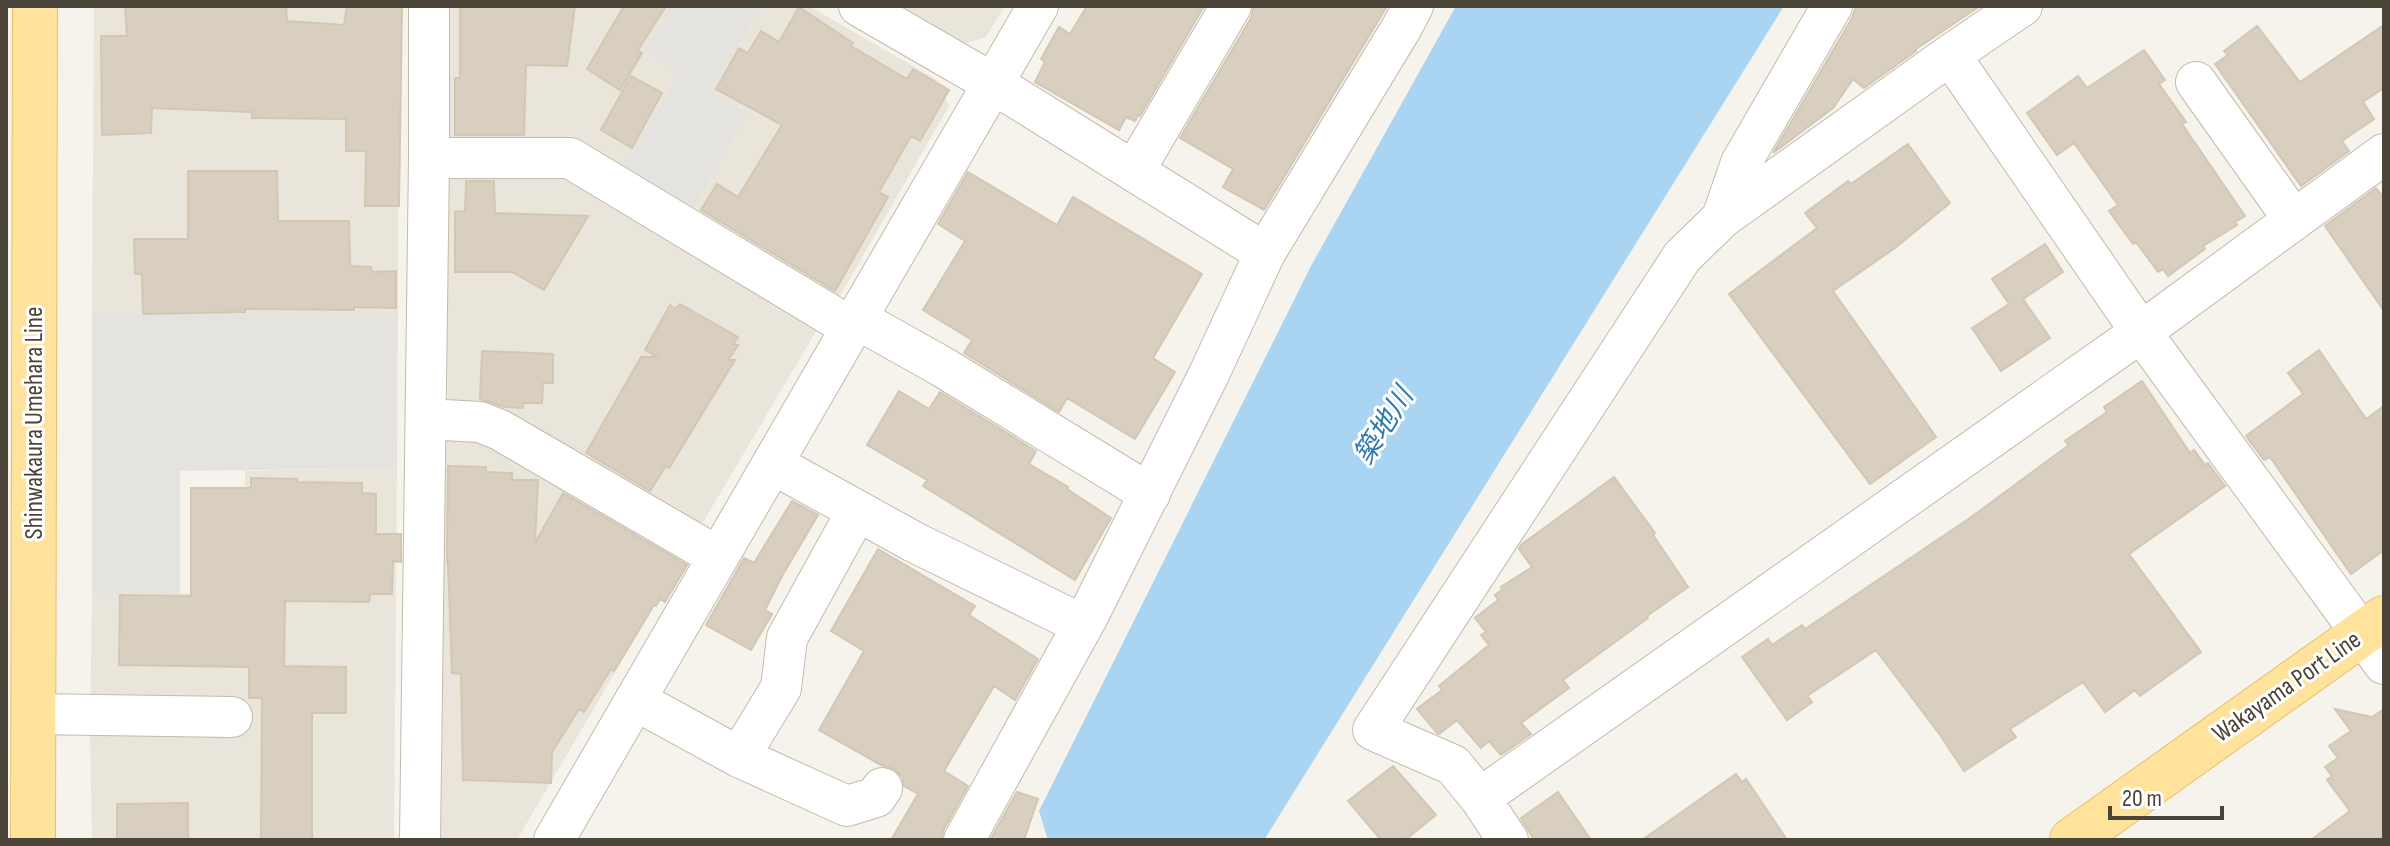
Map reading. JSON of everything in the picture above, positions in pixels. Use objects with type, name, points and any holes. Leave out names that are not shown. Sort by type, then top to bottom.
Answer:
[{"type":"main road","name":"Shinwakaura Umehara Line","points":[[33,840],[35,6]]},
{"type":"main road","name":"Wakayama Port Line","points":[[2072,840],[2377,638]]},
{"type":"street","points":[[420,840],[429,6]]},
{"type":"street","points":[[859,6],[994,84],[1265,253]]},
{"type":"street","points":[[554,840],[1038,6]]},
{"type":"street","points":[[1134,171],[1231,6]]},
{"type":"street","points":[[964,840],[1083,625],[1209,374],[1265,253],[1413,6]]},
{"type":"street","points":[[1722,218],[1741,163],[1832,6]]},
{"type":"street","points":[[1508,840],[1453,765],[1373,730],[1682,257],[1722,218],[2022,6]]},
{"type":"street","points":[[1950,55],[2141,332],[2377,638]]},
{"type":"street","points":[[2196,82],[2294,220]]},
{"type":"street","points":[[1480,798],[2141,332],[2384,154]]},
{"type":"street","points":[[429,158],[570,158],[855,323],[941,366],[1150,494]]},
{"type":"street","points":[[426,419],[480,422],[500,430],[718,557]]},
{"type":"street","points":[[773,464],[914,542],[1083,625]]},
{"type":"street","points":[[739,757],[781,688],[787,638],[857,511]]},
{"type":"street","points":[[635,700],[739,757],[847,806],[876,797],[882,788]]},
{"type":"street","points":[[33,714],[232,717]]},
{"type":"shaded area","points":[[94,6],[398,6],[398,314],[92,314]]},
{"type":"shaded area","points":[[445,6],[809,6],[937,80],[949,106],[836,303],[561,143],[447,145]]},
{"type":"shaded area","points":[[671,6],[762,6],[711,91],[748,113],[690,212],[621,171],[680,72],[644,50]]},
{"type":"shaded area","points":[[899,6],[1005,6],[986,37],[963,44]]},
{"type":"shaded area","points":[[552,163],[821,323],[699,529],[448,415],[444,166]]},
{"type":"shaded area","points":[[92,314],[398,314],[397,468],[180,471],[180,594],[92,593]]},
{"type":"shaded area","points":[[440,431],[493,432],[687,549],[517,840],[440,840]]},
{"type":"shaded area","points":[[397,468],[394,840],[92,840],[92,593],[244,594],[245,471]]},
{"type":"water","name":"築地川","points":[[1456,6],[1784,6],[1264,840],[1048,840],[1039,811],[1311,266]]},
{"type":"building","points":[[125,6],[286,6],[287,21],[344,25],[347,6],[402,6],[399,206],[365,206],[366,151],[346,151],[346,119],[252,118],[252,112],[152,108],[151,133],[102,135],[101,36],[127,36]]},
{"type":"building","points":[[460,6],[575,6],[567,66],[526,65],[524,135],[455,135],[455,78],[460,78]]},
{"type":"building","points":[[624,6],[666,6],[638,50],[642,53],[620,90],[587,69]]},
{"type":"building","points":[[1087,6],[1204,6],[1140,116],[1135,121],[1126,117],[1119,130],[1035,82],[1045,62],[1041,59],[1059,27],[1070,34]]},
{"type":"building","points":[[1254,6],[1387,6],[1264,210],[1223,187],[1233,169],[1180,138],[1251,18]]},
{"type":"building","points":[[1856,6],[1980,6],[1864,88],[1853,79],[1833,108],[1773,153],[1852,18]]},
{"type":"building","points":[[799,7],[853,43],[851,46],[907,79],[913,69],[949,90],[920,141],[911,136],[879,192],[888,197],[835,291],[701,210],[717,184],[738,197],[782,125],[716,89],[739,48],[748,53],[761,31],[779,42]]},
{"type":"building","points":[[2384,25],[2384,88],[2363,102],[2374,119],[2342,141],[2349,151],[2301,186],[2215,64],[2228,55],[2224,51],[2257,26],[2300,82]]},
{"type":"building","points":[[2144,50],[2165,80],[2159,84],[2186,122],[2182,124],[2245,216],[2168,276],[2163,269],[2158,272],[2109,211],[2118,205],[2074,143],[2057,155],[2027,113],[2078,76],[2087,88]]},
{"type":"building","points":[[631,76],[662,93],[632,148],[601,130]]},
{"type":"building","points":[[1908,144],[1950,203],[1895,248],[1833,291],[1936,437],[1870,484],[1729,294],[1817,228],[1805,213],[1848,181],[1851,184]]},
{"type":"building","points":[[188,171],[277,171],[278,221],[349,221],[350,266],[371,267],[372,272],[396,271],[396,308],[245,309],[245,312],[143,314],[142,274],[135,274],[134,239],[188,239]]},
{"type":"building","points":[[968,172],[1057,225],[1073,197],[1202,274],[1153,358],[1175,372],[1135,439],[1067,398],[1059,412],[964,353],[972,340],[923,310],[965,241],[938,224]]},
{"type":"building","points":[[466,181],[494,181],[495,213],[588,216],[544,290],[512,272],[455,272],[455,212],[465,211]]},
{"type":"building","points":[[2376,188],[2384,198],[2384,311],[2325,226]]},
{"type":"building","points":[[2045,244],[2063,272],[2023,299],[2050,338],[2001,371],[1972,328],[2009,304],[1992,279]]},
{"type":"building","points":[[680,304],[738,337],[733,344],[738,345],[728,360],[735,360],[669,468],[666,466],[650,491],[586,453],[641,357],[657,357],[645,350],[670,305],[675,309]]},
{"type":"building","points":[[2319,350],[2366,419],[2384,406],[2384,550],[2351,574],[2270,457],[2264,460],[2246,436],[2303,394],[2288,373]]},
{"type":"building","points":[[482,351],[553,354],[553,383],[543,383],[542,403],[523,403],[523,408],[505,407],[480,399]]},
{"type":"building","points":[[2142,381],[2190,453],[2194,450],[2205,465],[2208,463],[2225,486],[2129,554],[2201,652],[2140,696],[2135,690],[2105,712],[2083,682],[2010,729],[2016,737],[1964,771],[1876,650],[1807,696],[1812,702],[1787,720],[1742,657],[1768,639],[1772,645],[1802,625],[1805,629],[1970,518],[2069,445],[2065,441],[2107,412],[2104,407]]},
{"type":"building","points":[[899,391],[929,409],[940,392],[1036,451],[1029,464],[1111,518],[1075,580],[923,486],[927,480],[867,445]]},
{"type":"building","points":[[448,466],[486,467],[486,472],[512,473],[512,480],[538,480],[535,543],[563,493],[687,565],[665,602],[660,599],[654,605],[614,671],[611,669],[584,712],[579,709],[552,752],[551,783],[463,780],[461,674],[452,673],[447,562]]},
{"type":"building","points":[[1614,477],[1655,533],[1653,535],[1688,587],[1563,680],[1569,688],[1521,723],[1531,734],[1501,755],[1489,741],[1481,748],[1457,720],[1437,733],[1417,709],[1442,690],[1439,686],[1489,645],[1481,635],[1486,632],[1475,618],[1498,600],[1495,595],[1502,590],[1501,587],[1532,567],[1519,549],[1521,545]]},
{"type":"building","points":[[251,478],[362,483],[362,493],[376,494],[376,534],[401,534],[401,562],[393,561],[392,594],[370,594],[369,602],[285,601],[284,666],[346,667],[346,713],[312,713],[312,840],[261,840],[262,698],[249,698],[249,667],[119,665],[120,595],[191,596],[191,488],[251,488]]},
{"type":"building","points":[[792,501],[818,515],[765,610],[772,614],[751,650],[706,625],[744,558],[754,563]]},
{"type":"building","points":[[878,549],[975,606],[969,615],[1038,659],[1015,700],[994,686],[944,771],[968,786],[941,840],[891,840],[918,794],[904,786],[902,777],[894,769],[881,765],[819,730],[864,651],[831,631]]},
{"type":"building","points":[[2335,709],[2372,717],[2384,709],[2384,840],[2311,840],[2350,811],[2327,780],[2332,776],[2325,767],[2338,758],[2329,746],[2351,731]]},
{"type":"building","points":[[1393,766],[1436,815],[1405,840],[1381,840],[1348,801]]},
{"type":"building","points":[[1736,774],[1742,782],[1746,779],[1787,840],[1642,840]]},
{"type":"building","points":[[1017,792],[1038,799],[1024,840],[990,840]]},
{"type":"building","points":[[1558,792],[1591,840],[1534,840],[1521,818]]},
{"type":"building","points":[[188,803],[188,840],[117,840],[117,804]]}]
